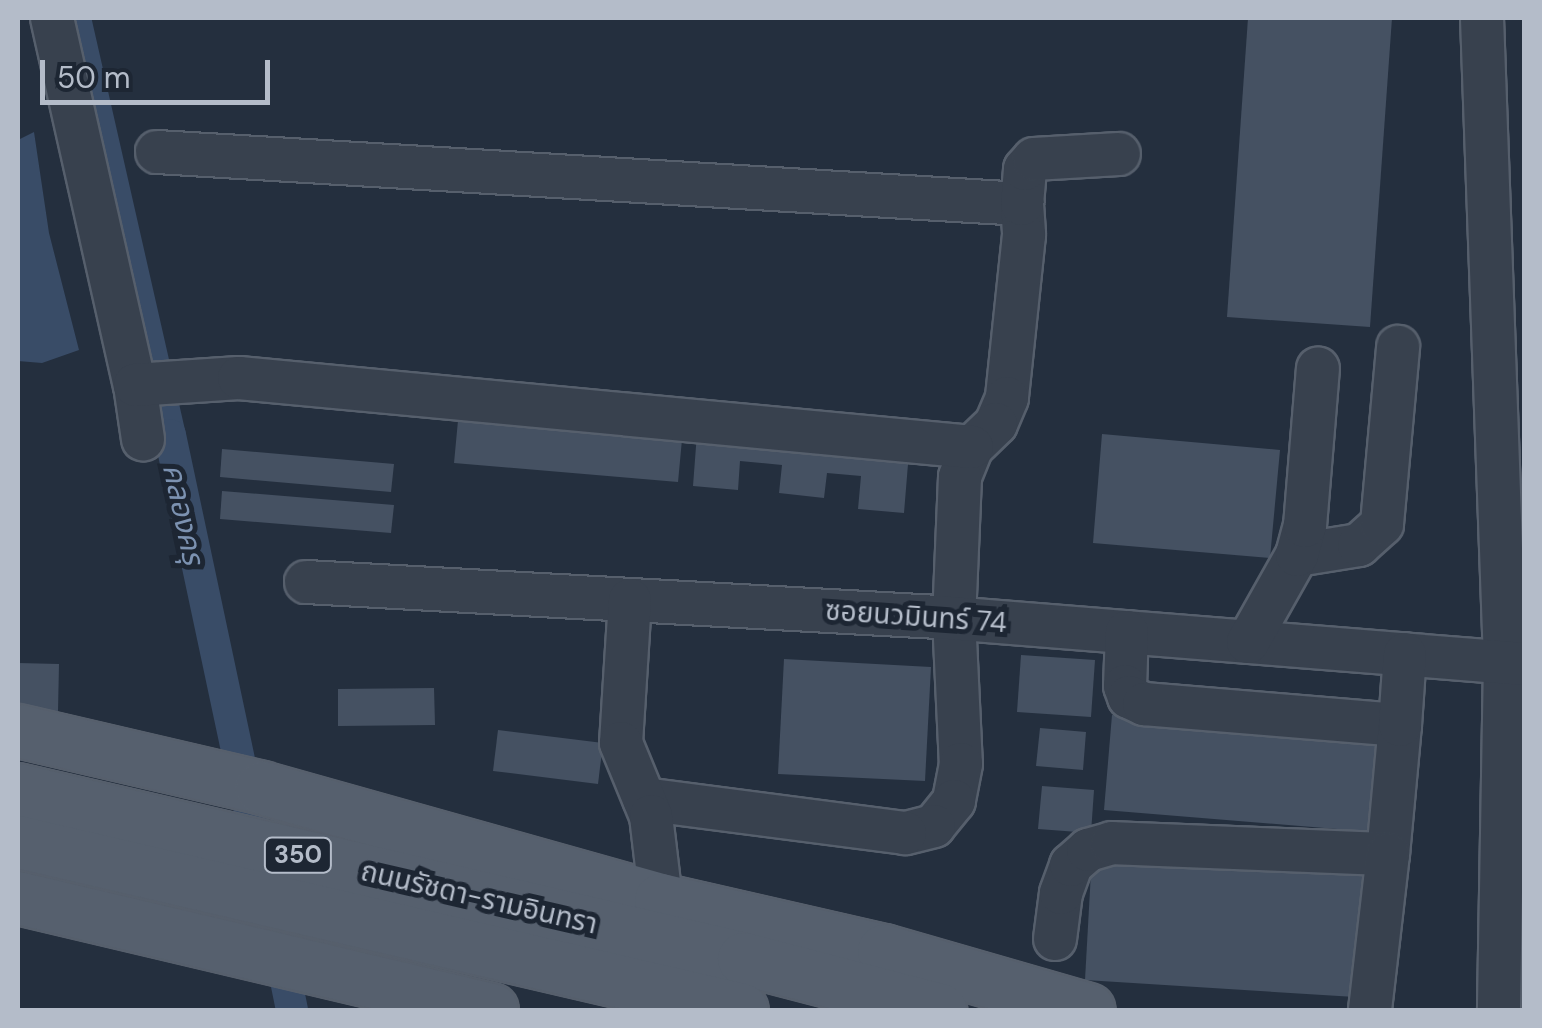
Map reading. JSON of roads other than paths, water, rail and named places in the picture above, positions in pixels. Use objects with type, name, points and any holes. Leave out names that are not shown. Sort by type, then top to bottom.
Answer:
[{"type":"main road","points":[[18,731],[262,788],[661,900],[884,951],[1089,1010]]},
{"type":"main road","name":"ถนนรัชดา-รามอินทรา","points":[[18,790],[574,946],[742,1010]]},
{"type":"main road","name":"ถนนรัชดา-รามอินทรา","points":[[18,842],[940,1010]]},
{"type":"main road","points":[[18,898],[492,1010]]},
{"type":"street","points":[[52,18],[139,386],[143,439]]},
{"type":"street","points":[[1482,18],[1515,663],[1499,1010]]},
{"type":"street","points":[[157,152],[1022,204]]},
{"type":"street","points":[[644,799],[905,833],[934,826],[954,801],[960,764],[954,618],[960,477],[972,447],[996,424],[1007,398],[1024,235],[1025,169],[1034,159],[1119,154]]},
{"type":"street","points":[[1298,555],[1359,545],[1382,524],[1398,346]]},
{"type":"street","points":[[1248,642],[1298,555],[1306,526],[1318,368]]},
{"type":"street","points":[[139,386],[239,378],[972,447]]},
{"type":"street","name":"ซอยนวมินทร์ 74","points":[[306,582],[954,618],[1515,663]]},
{"type":"street","points":[[630,600],[620,743],[651,816],[661,900]]},
{"type":"street","points":[[1127,632],[1125,686],[1130,697],[1144,704],[1400,725]]},
{"type":"street","points":[[1370,1010],[1405,654]]},
{"type":"street","points":[[1055,939],[1061,893],[1071,865],[1088,850],[1112,843],[1388,854]]},
{"type":"water","points":[[34,132],[49,233],[79,350],[42,363],[18,361],[18,140]]},
{"type":"waterway","name":"คลองครุ","points":[[75,18],[170,435],[260,859]]},
{"type":"waterway","name":"คลองครุ","points":[[279,946],[292,1010]]}]
